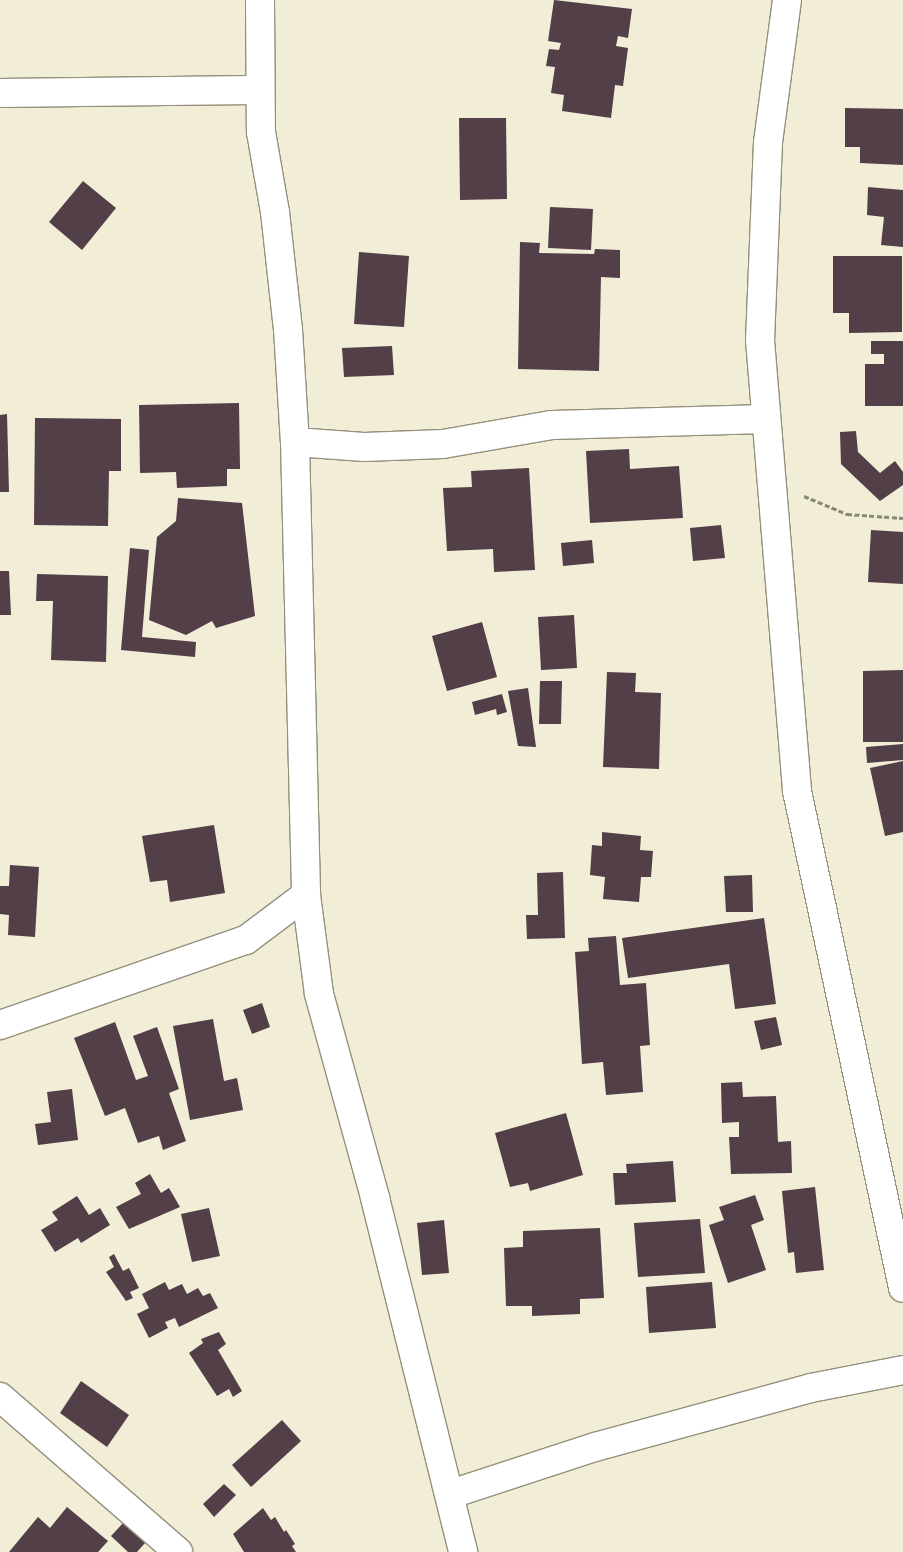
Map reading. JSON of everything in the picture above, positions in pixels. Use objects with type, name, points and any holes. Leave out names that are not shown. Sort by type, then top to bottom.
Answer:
[{"type":"street","points":[[260,0],[259,90],[261,132],[275,212],[287,319],[295,442],[306,895],[318,994],[451,1494],[463,1552]]},
{"type":"street","points":[[787,0],[768,142],[760,340],[769,474],[797,791],[896,1209],[903,1288]]},
{"type":"street","points":[[0,93],[259,90]]},
{"type":"street","points":[[295,442],[364,447],[443,444],[552,425],[766,419]]},
{"type":"street","points":[[0,1025],[246,940],[306,895]]},
{"type":"street","points":[[451,1494],[614,1442],[811,1388],[903,1370]]},
{"type":"street","points":[[0,1397],[178,1552]]},
{"type":"path","points":[[769,474],[810,500],[848,514],[903,518]]},
{"type":"building","points":[[554,0],[632,9],[628,38],[618,36],[616,46],[628,48],[623,86],[615,85],[611,118],[562,111],[564,95],[551,93],[555,67],[546,66],[549,49],[559,50],[561,43],[548,41]]},
{"type":"building","points":[[845,108],[903,109],[903,165],[860,163],[860,147],[845,147]]},
{"type":"building","points":[[459,118],[506,118],[507,199],[460,200]]},
{"type":"building","points":[[83,181],[116,208],[82,250],[49,222]]},
{"type":"building","points":[[868,187],[903,190],[903,247],[881,245],[884,217],[867,215]]},
{"type":"building","points":[[550,207],[593,209],[591,250],[548,248]]},
{"type":"building","points":[[520,242],[540,243],[539,253],[594,254],[595,249],[620,250],[620,278],[601,277],[599,371],[518,369]]},
{"type":"building","points":[[359,252],[409,256],[404,327],[354,324]]},
{"type":"building","points":[[833,256],[902,256],[902,332],[849,333],[849,313],[833,313]]},
{"type":"building","points":[[871,341],[903,341],[903,406],[865,406],[865,364],[884,364],[884,354],[871,354]]},
{"type":"building","points":[[392,346],[394,375],[344,377],[342,348]]},
{"type":"building","points":[[239,403],[240,469],[227,469],[227,486],[177,488],[176,472],[140,473],[139,405]]},
{"type":"building","points":[[7,414],[9,492],[0,492],[0,415]]},
{"type":"building","points":[[35,418],[121,419],[121,471],[109,471],[108,526],[34,525]]},
{"type":"building","points":[[856,431],[858,452],[880,473],[895,461],[903,472],[903,485],[880,501],[841,464],[840,432]]},
{"type":"building","points":[[629,449],[630,469],[679,466],[683,518],[590,523],[586,451]]},
{"type":"building","points":[[529,468],[535,570],[494,572],[493,549],[447,551],[443,488],[472,487],[471,471]]},
{"type":"building","points":[[178,498],[242,503],[255,616],[216,628],[212,621],[186,635],[149,620],[157,537],[176,521]]},
{"type":"building","points":[[721,525],[725,558],[693,561],[690,528]]},
{"type":"building","points":[[871,530],[903,532],[903,584],[868,582]]},
{"type":"building","points":[[592,540],[594,563],[563,566],[561,543]]},
{"type":"building","points":[[130,548],[149,550],[142,637],[196,642],[195,657],[121,650]]},
{"type":"building","points":[[0,571],[9,571],[11,615],[0,615]]},
{"type":"building","points":[[37,574],[108,576],[106,662],[51,660],[53,601],[36,601]]},
{"type":"building","points":[[574,615],[577,668],[541,670],[538,617]]},
{"type":"building","points":[[482,622],[497,677],[447,691],[432,636]]},
{"type":"building","points":[[903,670],[903,742],[863,742],[863,671]]},
{"type":"building","points":[[607,672],[636,673],[635,692],[661,693],[659,769],[603,767]]},
{"type":"building","points":[[540,681],[562,681],[561,724],[539,724]]},
{"type":"building","points":[[528,688],[536,747],[518,746],[508,691]]},
{"type":"building","points":[[502,694],[507,712],[497,715],[496,709],[475,715],[472,702]]},
{"type":"building","points":[[903,744],[903,760],[867,763],[866,747]]},
{"type":"building","points":[[903,761],[903,832],[885,836],[870,768]]},
{"type":"building","points":[[214,825],[225,893],[170,902],[167,880],[150,882],[142,836]]},
{"type":"building","points":[[602,832],[641,836],[640,850],[653,851],[651,877],[641,877],[639,902],[603,899],[605,877],[590,875],[592,845],[602,846]]},
{"type":"building","points":[[10,865],[39,867],[35,937],[8,935],[9,915],[0,914],[0,886],[9,886]]},
{"type":"building","points":[[563,872],[565,938],[527,939],[526,915],[538,915],[537,873]]},
{"type":"building","points":[[752,875],[753,912],[726,912],[724,876]]},
{"type":"building","points":[[764,918],[776,1004],[735,1009],[729,964],[628,978],[622,938]]},
{"type":"building","points":[[616,936],[620,985],[646,983],[650,1045],[640,1046],[643,1092],[606,1095],[603,1062],[582,1064],[575,952],[589,951],[588,938]]},
{"type":"building","points":[[262,1003],[270,1027],[252,1034],[243,1010]]},
{"type":"building","points":[[776,1017],[782,1045],[761,1050],[754,1021]]},
{"type":"building","points":[[213,1019],[224,1081],[237,1078],[243,1110],[190,1120],[173,1026]]},
{"type":"building","points":[[115,1022],[136,1080],[148,1076],[133,1036],[157,1027],[179,1089],[169,1093],[186,1141],[163,1150],[159,1136],[138,1143],[125,1108],[105,1116],[74,1038]]},
{"type":"building","points":[[742,1082],[743,1097],[776,1096],[778,1142],[791,1141],[792,1173],[731,1174],[729,1137],[739,1137],[739,1122],[722,1123],[721,1083]]},
{"type":"building","points":[[72,1089],[78,1140],[38,1145],[35,1124],[51,1122],[47,1092]]},
{"type":"building","points":[[566,1113],[583,1175],[530,1191],[528,1183],[510,1187],[495,1133]]},
{"type":"building","points":[[673,1161],[676,1202],[615,1205],[613,1173],[627,1173],[626,1164]]},
{"type":"building","points":[[150,1174],[161,1193],[169,1188],[180,1207],[129,1229],[116,1207],[141,1194],[135,1183]]},
{"type":"building","points":[[815,1187],[824,1270],[796,1273],[794,1252],[788,1253],[782,1191]]},
{"type":"building","points":[[755,1195],[764,1220],[751,1225],[766,1270],[728,1283],[709,1225],[724,1220],[719,1207]]},
{"type":"building","points":[[77,1196],[89,1215],[100,1208],[110,1225],[81,1243],[78,1238],[55,1252],[41,1230],[58,1220],[52,1212]]},
{"type":"building","points":[[209,1208],[220,1256],[192,1262],[181,1214]]},
{"type":"building","points":[[700,1219],[705,1273],[638,1277],[634,1223]]},
{"type":"building","points":[[444,1220],[449,1273],[422,1275],[417,1223]]},
{"type":"building","points":[[600,1228],[604,1298],[580,1299],[580,1314],[532,1316],[532,1306],[506,1306],[504,1248],[523,1247],[523,1231]]},
{"type":"building","points":[[114,1254],[123,1271],[129,1268],[139,1288],[130,1292],[133,1298],[126,1301],[106,1272],[114,1267],[109,1257]]},
{"type":"building","points":[[165,1282],[169,1290],[182,1284],[187,1294],[198,1288],[203,1296],[210,1293],[218,1308],[179,1327],[175,1318],[165,1322],[168,1328],[149,1338],[137,1314],[149,1308],[142,1294]]},
{"type":"building","points":[[712,1282],[716,1328],[649,1333],[646,1287]]},
{"type":"building","points":[[219,1332],[226,1344],[218,1350],[242,1391],[233,1397],[229,1389],[217,1396],[189,1353],[203,1343],[201,1339]]},
{"type":"building","points":[[81,1381],[129,1415],[107,1447],[60,1413]]},
{"type":"building","points":[[282,1420],[301,1441],[251,1487],[232,1465]]},
{"type":"building","points":[[224,1484],[236,1495],[214,1517],[203,1504]]},
{"type":"building","points":[[67,1507],[108,1541],[98,1552],[9,1552],[38,1517],[50,1528]]},
{"type":"building","points":[[263,1508],[271,1520],[275,1517],[284,1532],[286,1530],[295,1544],[292,1546],[296,1552],[244,1552],[233,1534]]},
{"type":"building","points":[[124,1522],[145,1543],[137,1552],[128,1552],[111,1536]]}]
